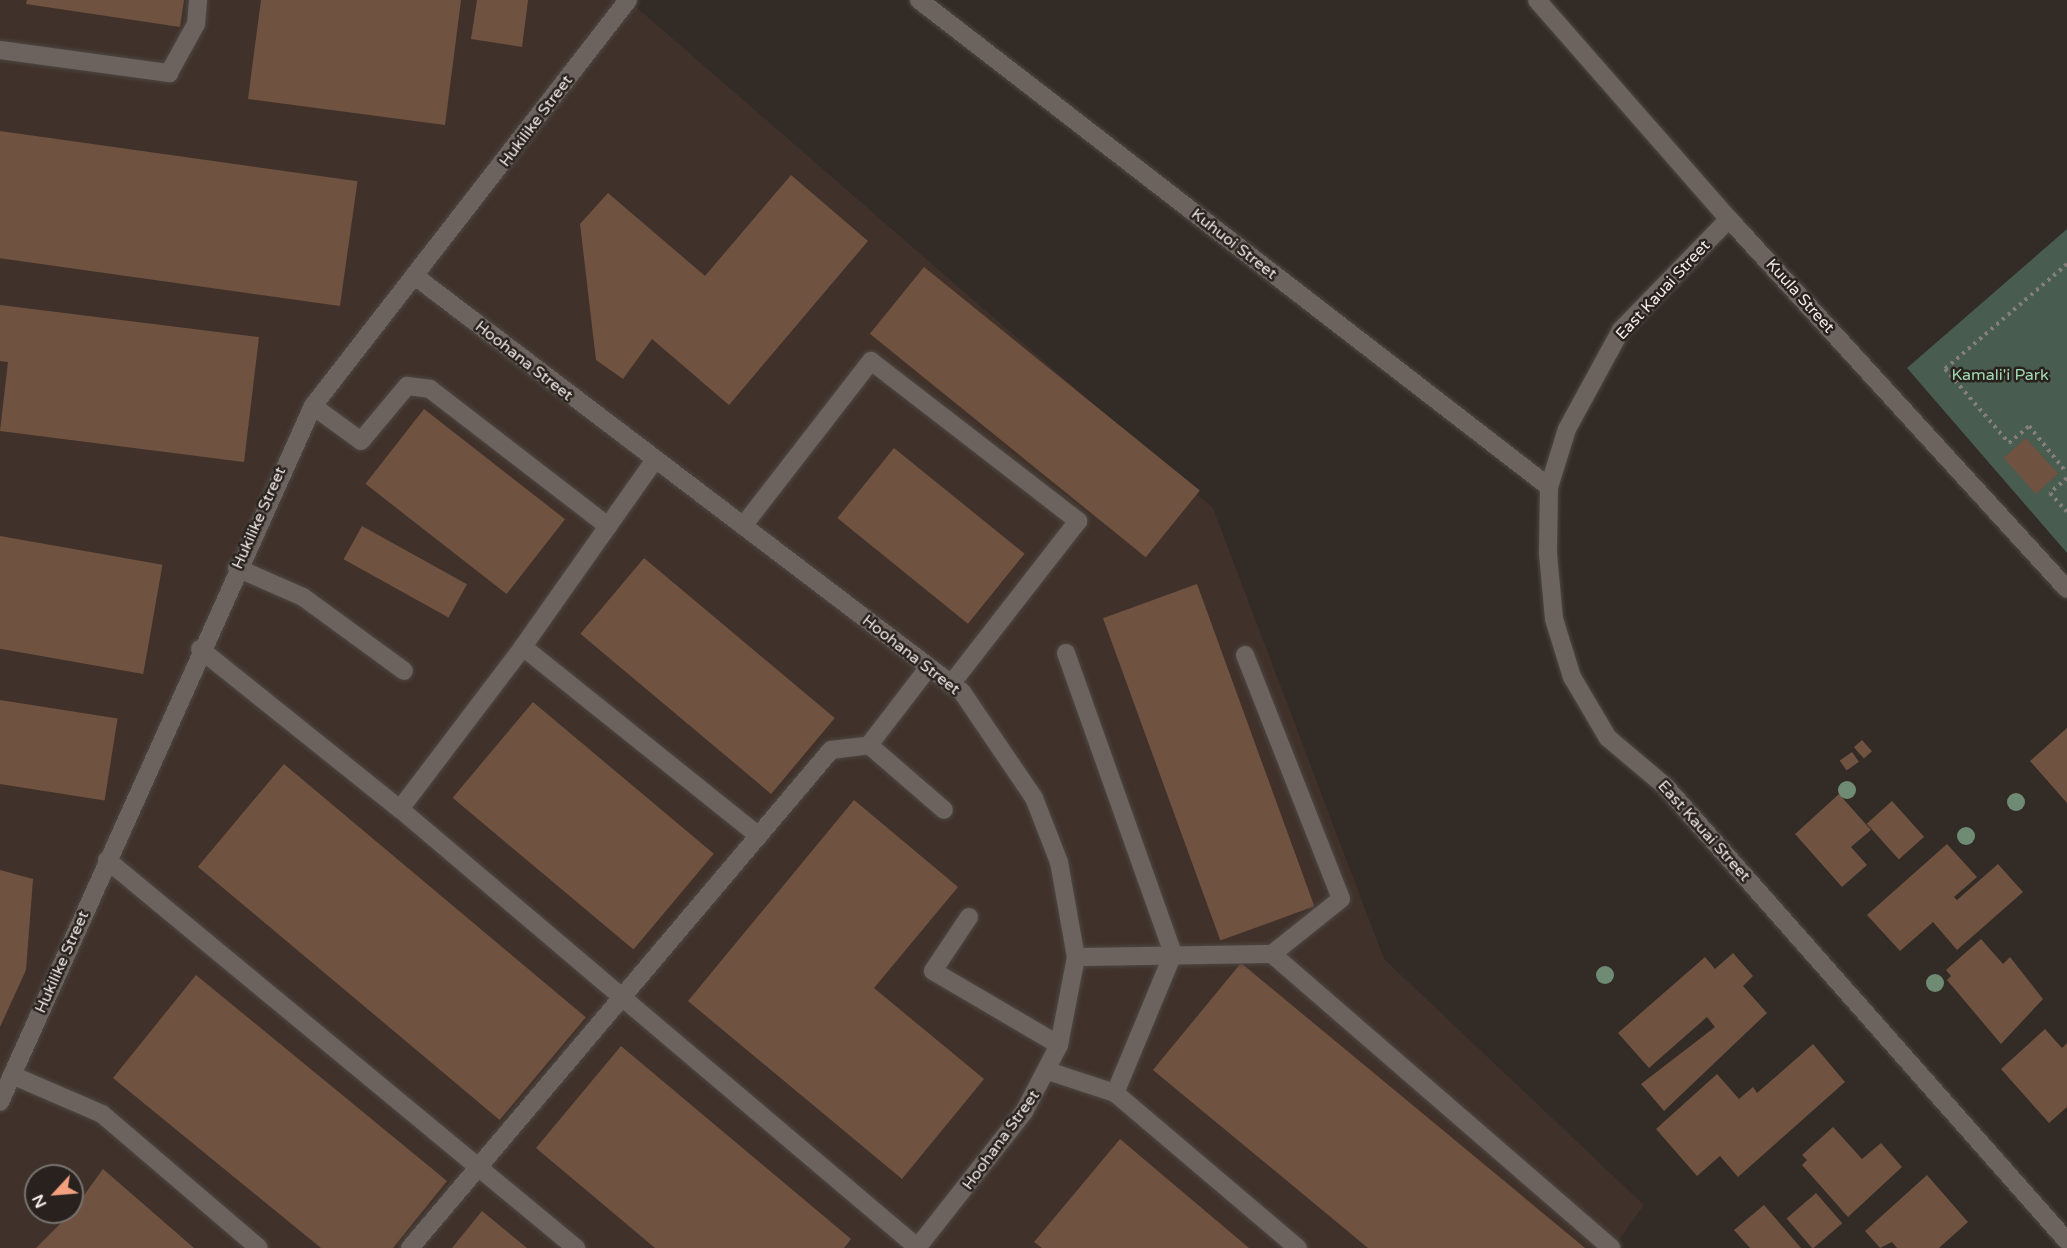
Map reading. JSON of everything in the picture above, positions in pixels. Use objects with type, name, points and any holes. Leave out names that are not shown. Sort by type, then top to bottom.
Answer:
[{"type":"street","points":[[0,50],[169,73],[196,24],[198,0]]},
{"type":"street","name":"Hukilike Street","points":[[0,1102],[200,649],[313,405],[416,277],[628,0]]},
{"type":"street","name":"Kuhuoi Street","points":[[919,0],[1549,487]]},
{"type":"street","name":"Kuula Street","points":[[1537,0],[1729,219],[2067,589]]},
{"type":"street","name":"East Kauai Street","points":[[1729,219],[1621,330],[1567,429],[1549,487],[1554,619],[1572,677],[1608,738],[1665,786],[2067,1241]]},
{"type":"street","name":"Hoohana Street","points":[[416,277],[654,461],[951,684],[996,735],[1034,798],[1059,862],[1076,957],[1059,1045],[1024,1112],[918,1248]]},
{"type":"street","points":[[742,526],[872,362],[1078,521],[951,684]]},
{"type":"street","points":[[313,405],[361,441],[407,386],[430,389],[608,526]]},
{"type":"street","points":[[400,809],[523,647],[654,461]]},
{"type":"street","points":[[237,568],[303,597],[404,671]]},
{"type":"street","points":[[523,647],[759,836]]},
{"type":"street","points":[[200,649],[400,809],[621,999],[918,1248]]},
{"type":"street","points":[[1066,653],[1173,954],[1115,1093]]},
{"type":"street","points":[[1076,957],[1272,954],[1341,898],[1245,655]]},
{"type":"street","points":[[410,1248],[831,750],[869,745],[928,668]]},
{"type":"street","points":[[869,745],[944,810]]},
{"type":"street","points":[[107,860],[480,1165],[576,1248]]},
{"type":"street","points":[[969,917],[933,971],[1059,1045]]},
{"type":"street","points":[[1272,954],[1612,1248]]},
{"type":"street","points":[[1047,1071],[1115,1093],[1298,1248]]},
{"type":"street","points":[[12,1075],[102,1114],[259,1248]]},
{"type":"path","points":[[2067,264],[1946,369],[2009,443],[2028,426],[2067,473]]},
{"type":"path","points":[[2067,478],[2050,493],[2067,512]]},
{"type":"shaded area","points":[[0,0],[628,0],[1213,508],[1384,959],[1644,1205],[1613,1248],[0,1248]]},
{"type":"green space","name":"Kamali'i Park","points":[[2067,229],[2067,553],[1907,368]]},
{"type":"building","points":[[27,0],[184,0],[180,27],[26,4]]},
{"type":"building","points":[[261,0],[461,0],[445,125],[248,99]]},
{"type":"building","points":[[477,0],[528,0],[522,47],[471,39]]},
{"type":"building","points":[[0,131],[357,181],[340,306],[0,258]]},
{"type":"building","points":[[791,175],[868,241],[729,405],[652,339],[623,379],[596,360],[580,224],[608,193],[705,276]]},
{"type":"building","points":[[924,267],[1200,490],[1146,557],[870,334]]},
{"type":"building","points":[[0,305],[259,337],[244,462],[0,431],[8,362],[0,361]]},
{"type":"building","points":[[424,409],[565,519],[507,594],[366,484]]},
{"type":"building","points":[[2026,438],[2058,474],[2036,494],[2004,458]]},
{"type":"building","points":[[894,448],[1025,554],[968,624],[837,518]]},
{"type":"building","points":[[362,526],[467,584],[449,617],[344,559]]},
{"type":"building","points":[[0,536],[162,565],[143,674],[0,649]]},
{"type":"building","points":[[644,558],[835,718],[771,794],[580,634]]},
{"type":"building","points":[[1197,584],[1314,906],[1220,941],[1103,618]]},
{"type":"building","points":[[0,700],[118,719],[105,801],[0,784]]},
{"type":"building","points":[[533,702],[714,854],[633,949],[453,798]]},
{"type":"building","points":[[2067,728],[2067,803],[2030,761]]},
{"type":"building","points":[[1862,740],[1872,751],[1864,759],[1854,747]]},
{"type":"building","points":[[1852,752],[1859,762],[1847,770],[1840,761]]},
{"type":"building","points":[[284,764],[586,1017],[500,1120],[198,867]]},
{"type":"building","points":[[1839,794],[1871,830],[1851,847],[1867,865],[1842,887],[1795,834]]},
{"type":"building","points":[[854,800],[958,887],[874,988],[984,1079],[902,1179],[688,1001]]},
{"type":"building","points":[[1892,801],[1924,837],[1899,859],[1867,824]]},
{"type":"building","points":[[1947,844],[1977,877],[1954,897],[1957,900],[1998,864],[2023,892],[1957,950],[1933,922],[1900,951],[1867,915]]},
{"type":"building","points":[[0,870],[33,879],[26,970],[0,1027]]},
{"type":"building","points":[[1981,939],[2003,964],[2010,957],[2043,999],[2001,1044],[1947,980],[1951,976],[1946,970]]},
{"type":"building","points":[[1733,953],[1753,976],[1743,986],[1767,1013],[1664,1111],[1641,1084],[1715,1027],[1707,1017],[1649,1068],[1618,1033],[1705,957],[1715,969]]},
{"type":"building","points":[[1241,963],[1585,1248],[1368,1248],[1153,1070]]},
{"type":"building","points":[[196,975],[447,1181],[393,1248],[321,1248],[113,1078]]},
{"type":"building","points":[[2045,1029],[2062,1048],[2067,1043],[2067,1107],[2049,1123],[2001,1069]]},
{"type":"building","points":[[1813,1044],[1845,1082],[1738,1177],[1720,1156],[1697,1176],[1656,1129],[1717,1074],[1739,1099],[1753,1087],[1757,1093]]},
{"type":"building","points":[[621,1046],[851,1239],[844,1248],[655,1248],[536,1148]]},
{"type":"building","points":[[1833,1127],[1862,1159],[1881,1143],[1902,1167],[1848,1217],[1802,1165],[1807,1160],[1802,1155]]},
{"type":"building","points":[[1120,1139],[1249,1248],[1042,1248],[1034,1242]]},
{"type":"building","points":[[103,1169],[194,1248],[36,1248],[60,1224],[84,1224],[84,1195]]},
{"type":"building","points":[[1927,1175],[1968,1222],[1939,1248],[1897,1248],[1892,1242],[1880,1248],[1865,1231]]},
{"type":"building","points":[[1816,1193],[1842,1223],[1812,1248],[1787,1219]]},
{"type":"building","points":[[1764,1205],[1801,1248],[1750,1248],[1734,1230]]},
{"type":"building","points":[[482,1211],[527,1248],[452,1248]]}]
